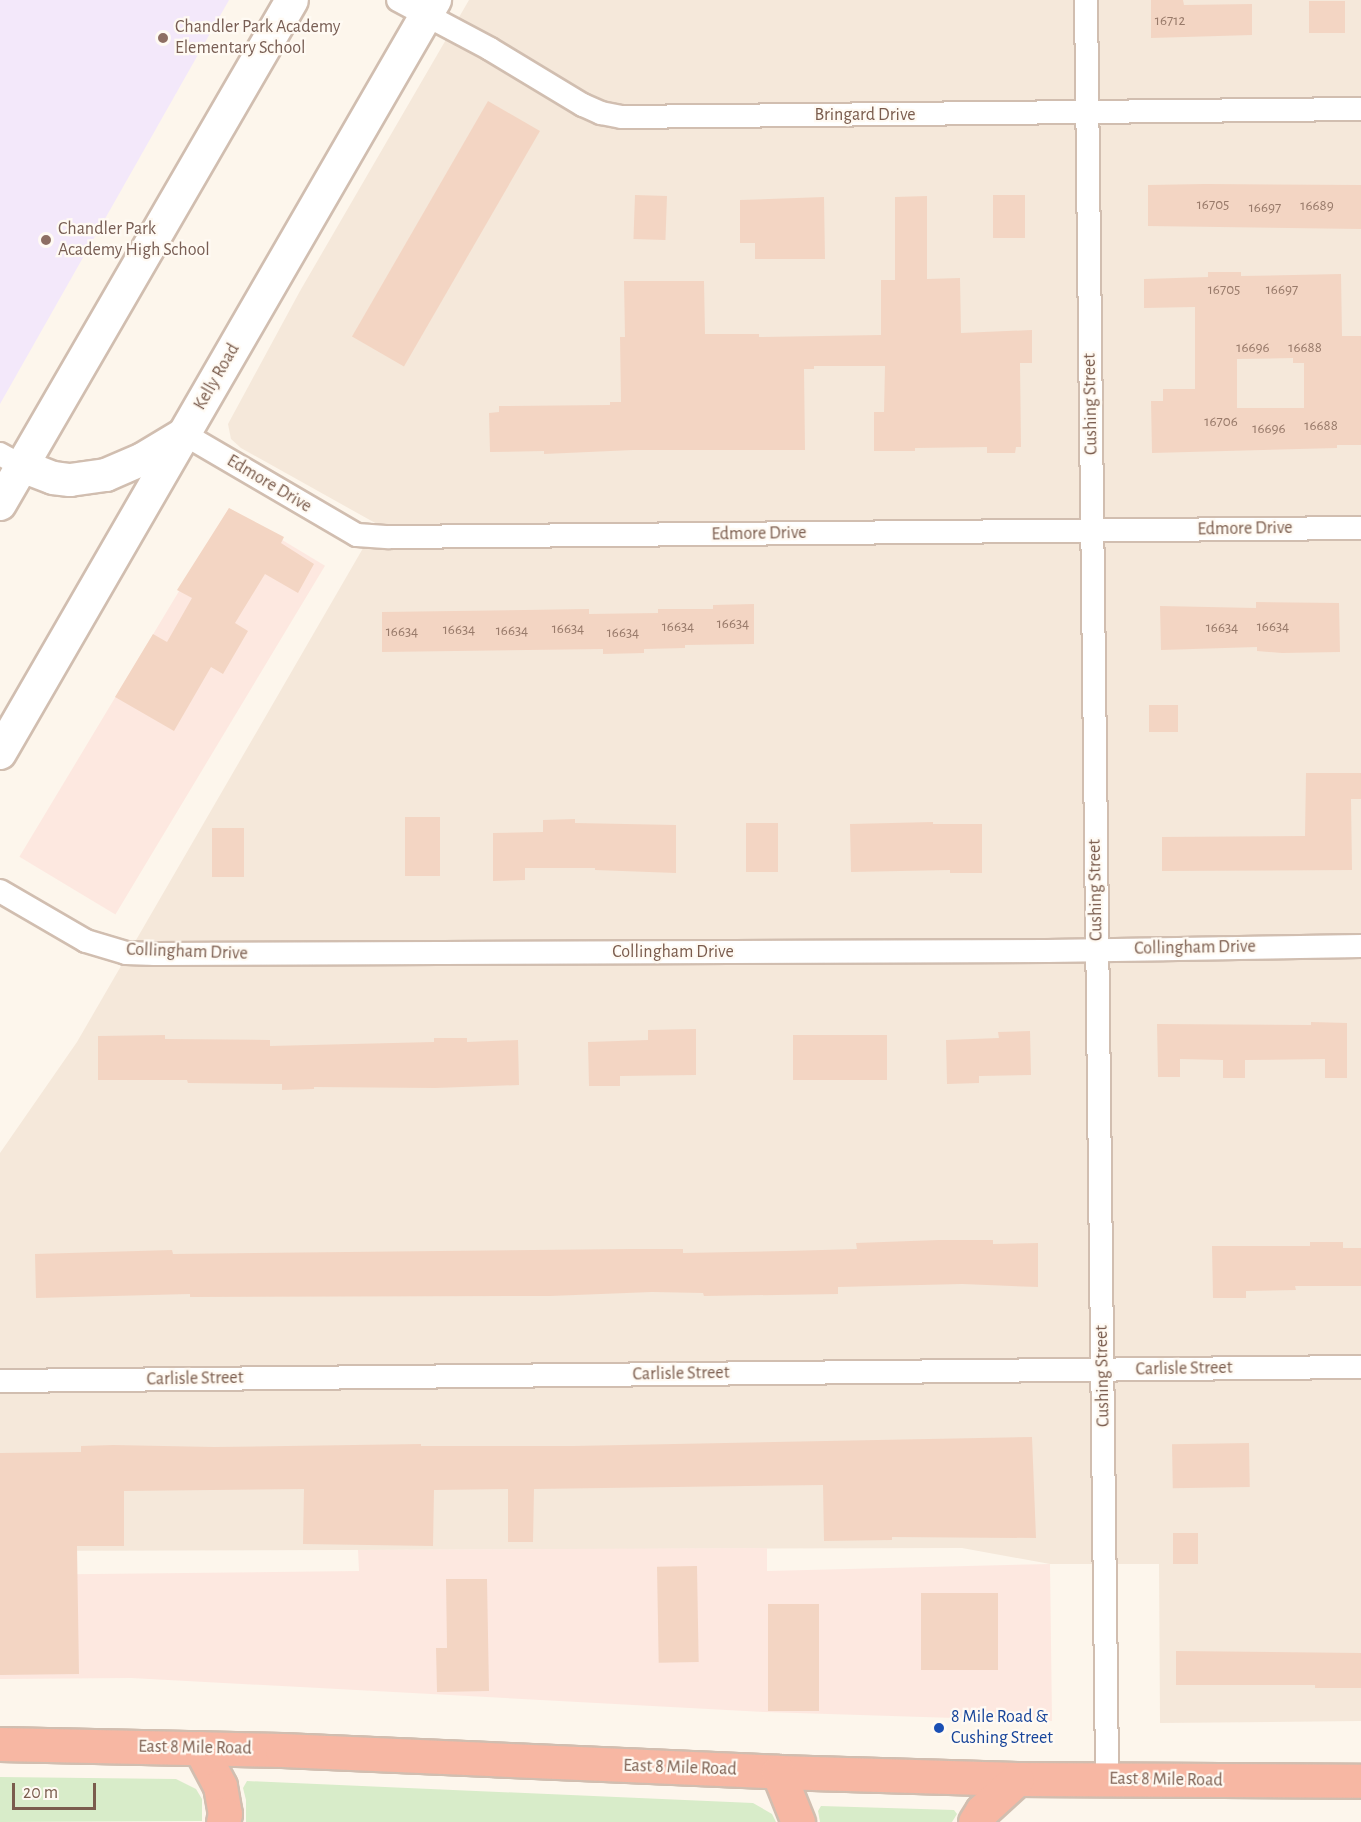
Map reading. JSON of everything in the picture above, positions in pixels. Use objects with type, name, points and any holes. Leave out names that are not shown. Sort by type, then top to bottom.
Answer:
[{"type":"highway","name":"East 8 Mile Road","points":[[0,1744],[200,1748],[778,1772],[1017,1779],[1361,1781]]},
{"type":"highway","points":[[200,1748],[220,1786],[225,1814],[223,1822]]},
{"type":"highway","points":[[778,1772],[798,1822]]},
{"type":"highway","points":[[975,1822],[982,1811],[1017,1779]]},
{"type":"street","points":[[0,504],[11,460],[292,0]]},
{"type":"street","name":"Bringard Drive","points":[[398,0],[430,8],[490,49],[583,105],[601,113],[622,117],[1361,109]]},
{"type":"street","name":"Cushing Street","points":[[1086,0],[1107,1779]]},
{"type":"street","name":"Kelly Road","points":[[0,753],[430,8]]},
{"type":"street","points":[[11,460],[53,478],[97,477],[143,459],[184,434]]},
{"type":"street","name":"Edmore Drive","points":[[184,434],[357,535],[389,537],[1361,528]]},
{"type":"street","name":"Collingham Drive","points":[[0,891],[86,941],[126,953],[1097,950],[1361,946]]},
{"type":"street","name":"Carlisle Street","points":[[0,1381],[1361,1367]]},
{"type":"shaded area","name":"Chandler Park Academy High School","points":[[0,0],[229,0],[0,404]]},
{"type":"shaded area","points":[[469,0],[1361,0],[1361,1721],[1160,1723],[1159,1564],[1050,1564],[962,1548],[0,1551],[0,1153],[77,1042],[377,524],[241,448],[231,439],[228,424],[300,291]]},
{"type":"shaded area","points":[[229,508],[325,566],[115,915],[19,857]]},
{"type":"shaded area","points":[[767,1548],[767,1571],[1050,1564],[1052,1721],[765,1712],[131,1678],[0,1679],[0,1575],[359,1571],[358,1550]]},
{"type":"green space","points":[[0,1777],[176,1779],[196,1789],[202,1799],[202,1821],[0,1822]]},
{"type":"green space","points":[[247,1781],[753,1803],[772,1814],[776,1822],[246,1822],[246,1800],[243,1788]]},
{"type":"green space","points":[[821,1806],[954,1810],[957,1814],[952,1822],[820,1822],[818,1811]]},
{"type":"building","points":[[1151,0],[1183,0],[1184,5],[1252,4],[1252,35],[1151,38]]},
{"type":"building","points":[[1309,1],[1345,1],[1345,33],[1309,33]]},
{"type":"building","points":[[488,101],[540,131],[404,367],[352,337]]},
{"type":"building","points":[[1148,185],[1361,185],[1361,229],[1148,226]]},
{"type":"building","points":[[635,195],[667,196],[665,240],[633,239]]},
{"type":"building","points":[[993,195],[1025,195],[1025,238],[993,238]]},
{"type":"building","points":[[927,196],[927,279],[960,278],[961,333],[1032,330],[1032,363],[1020,363],[1021,447],[1016,447],[1015,453],[987,453],[987,447],[874,451],[874,412],[884,412],[885,366],[814,366],[814,369],[804,369],[805,450],[633,450],[544,454],[544,451],[490,452],[489,413],[499,412],[499,406],[610,405],[610,402],[621,402],[620,337],[625,337],[624,281],[704,281],[705,334],[759,334],[759,337],[881,335],[881,280],[895,280],[895,197]]},
{"type":"building","points":[[824,197],[825,259],[755,259],[755,243],[740,243],[740,200]]},
{"type":"building","points":[[1208,272],[1241,272],[1241,276],[1341,274],[1342,336],[1361,336],[1361,445],[1337,445],[1337,448],[1152,453],[1151,401],[1163,401],[1163,389],[1195,389],[1195,307],[1144,308],[1144,279],[1208,277]],"holes":[[[1293,358],[1293,363],[1304,363],[1304,408],[1237,408],[1237,359]]]},
{"type":"building","points":[[229,508],[284,537],[281,543],[314,564],[298,593],[265,574],[235,623],[248,631],[223,674],[211,667],[174,731],[115,697],[153,634],[167,642],[192,598],[177,590]]},
{"type":"building","points":[[1256,602],[1339,603],[1340,652],[1282,653],[1257,651],[1257,647],[1161,650],[1160,606],[1256,608]]},
{"type":"building","points":[[754,604],[754,644],[685,645],[685,648],[644,649],[644,653],[603,654],[603,649],[382,652],[382,612],[589,609],[589,614],[658,613],[658,609],[713,609],[713,605]]},
{"type":"building","points":[[1149,705],[1178,705],[1178,732],[1149,732]]},
{"type":"building","points":[[1306,773],[1361,773],[1361,799],[1351,799],[1352,870],[1162,871],[1162,837],[1305,836]]},
{"type":"building","points":[[405,817],[440,817],[440,876],[405,876]]},
{"type":"building","points":[[575,819],[575,823],[676,825],[676,873],[595,870],[595,868],[525,868],[525,880],[493,881],[493,833],[543,832],[543,820]]},
{"type":"building","points":[[933,822],[933,824],[982,824],[982,873],[950,873],[950,870],[851,872],[850,824]]},
{"type":"building","points":[[746,823],[778,823],[778,872],[746,872]]},
{"type":"building","points":[[212,828],[244,828],[244,877],[212,877]]},
{"type":"building","points":[[1311,1022],[1347,1023],[1347,1078],[1325,1078],[1325,1059],[1245,1060],[1245,1078],[1223,1078],[1223,1060],[1180,1059],[1180,1077],[1158,1077],[1157,1024],[1311,1025]]},
{"type":"building","points":[[696,1029],[696,1075],[620,1076],[620,1086],[589,1086],[588,1042],[648,1040],[648,1030]]},
{"type":"building","points":[[1030,1031],[1031,1075],[979,1076],[979,1083],[947,1084],[946,1040],[999,1038],[998,1032]]},
{"type":"building","points":[[165,1035],[165,1039],[270,1040],[270,1046],[434,1042],[434,1038],[467,1038],[467,1042],[518,1040],[519,1085],[435,1088],[314,1087],[314,1089],[282,1090],[282,1084],[188,1083],[187,1080],[98,1080],[98,1036]]},
{"type":"building","points":[[793,1035],[887,1035],[887,1080],[793,1080]]},
{"type":"building","points":[[993,1240],[993,1244],[1038,1243],[1038,1287],[962,1284],[838,1287],[838,1294],[704,1296],[703,1293],[652,1292],[550,1296],[190,1297],[190,1294],[36,1298],[35,1254],[172,1250],[173,1254],[631,1249],[683,1249],[683,1253],[857,1249],[856,1243]]},
{"type":"building","points":[[1310,1242],[1343,1242],[1343,1248],[1361,1248],[1361,1286],[1295,1286],[1296,1290],[1246,1291],[1246,1298],[1213,1298],[1212,1246],[1310,1246]]},
{"type":"building","points":[[1032,1437],[1036,1538],[892,1537],[892,1540],[824,1541],[823,1485],[534,1489],[533,1542],[508,1542],[508,1489],[434,1490],[433,1546],[303,1544],[304,1489],[124,1491],[124,1546],[77,1546],[79,1674],[0,1675],[0,1453],[81,1452],[81,1446],[113,1445],[573,1446]]},
{"type":"building","points":[[1249,1443],[1250,1487],[1173,1488],[1172,1444]]},
{"type":"building","points":[[1173,1533],[1198,1533],[1198,1564],[1173,1564]]},
{"type":"building","points":[[697,1566],[699,1662],[659,1663],[657,1567]]},
{"type":"building","points":[[446,1579],[487,1579],[489,1691],[437,1692],[436,1648],[447,1648]]},
{"type":"building","points":[[921,1593],[998,1593],[998,1670],[921,1670]]},
{"type":"building","points":[[768,1604],[819,1604],[819,1711],[768,1711]]},
{"type":"building","points":[[1176,1651],[1361,1653],[1361,1688],[1315,1688],[1315,1685],[1176,1685]]},
{"type":"place","name":"Chandler Park Academy Elementary School","points":[[163,38]]},
{"type":"place","name":"Chandler Park Academy High School","points":[[46,240]]},
{"type":"place","name":"8 Mile Road & Cushing Street","points":[[939,1728]]}]
